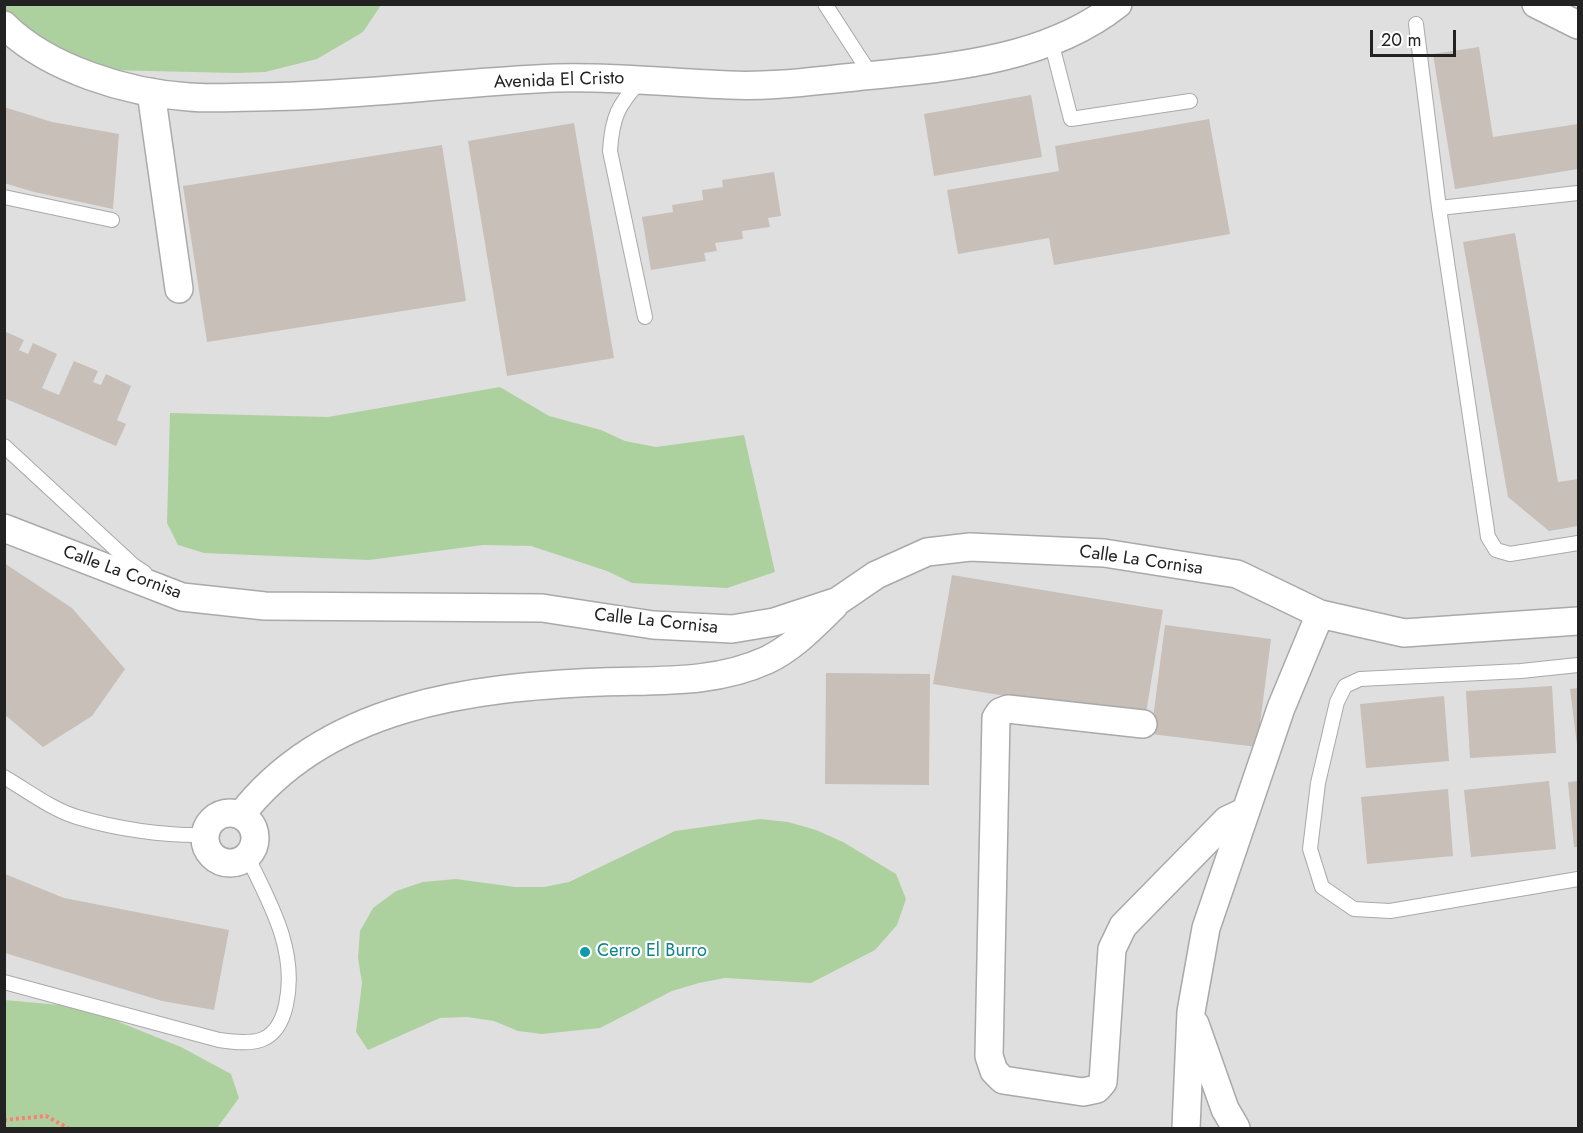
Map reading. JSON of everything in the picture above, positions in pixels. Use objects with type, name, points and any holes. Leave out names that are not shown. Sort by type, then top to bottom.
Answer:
[{"type":"street","name":"Avenida El Cristo","points":[[4,25],[46,57],[88,75],[151,92],[190,98],[298,96],[558,78],[643,79],[730,85],[871,75],[982,60],[1029,50],[1070,34],[1118,4]]},
{"type":"street","points":[[1536,4],[1578,25]]},
{"type":"street","points":[[151,92],[179,289]]},
{"type":"street","name":"Calle La Cornisa","points":[[4,528],[182,597],[265,606],[542,608],[653,625],[732,629],[774,622],[838,602],[876,574],[927,552],[970,547],[1104,553],[1238,574],[1320,614],[1404,633],[1578,621]]},
{"type":"street","points":[[241,815],[286,766],[325,742],[380,717],[454,696],[522,687],[671,682],[735,671],[767,660],[797,642],[838,602]]},
{"type":"street","points":[[1186,1128],[1191,1012],[1206,928],[1281,708],[1320,614]]},
{"type":"street","points":[[1143,724],[1008,709],[1000,712],[996,718],[989,1056],[994,1071],[1003,1080],[1083,1092],[1097,1089],[1103,1082],[1112,949],[1123,926],[1227,820],[1246,811]]},
{"type":"street","points":[[229,813],[241,815],[248,820],[254,834],[254,842],[247,856],[234,862],[219,860],[208,850],[205,835],[209,824],[218,816],[229,813]]},
{"type":"street","points":[[1191,1012],[1225,1109],[1236,1128]]},
{"type":"lane","points":[[825,4],[871,75]]},
{"type":"lane","points":[[1416,24],[1439,208],[1488,537],[1496,550],[1510,554],[1578,543]]},
{"type":"lane","points":[[1051,41],[1071,119],[1190,100]]},
{"type":"lane","points":[[643,79],[620,104],[611,128],[609,151],[645,317]]},
{"type":"lane","points":[[1439,208],[1578,193]]},
{"type":"lane","points":[[4,197],[112,220]]},
{"type":"lane","points":[[4,446],[133,565],[182,597]]},
{"type":"lane","points":[[1578,665],[1521,672],[1360,679],[1345,686],[1337,702],[1318,783],[1310,849],[1322,887],[1353,909],[1390,911],[1578,879]]},
{"type":"lane","points":[[4,777],[46,803],[77,817],[173,836],[205,835]]},
{"type":"lane","points":[[4,982],[219,1040],[254,1042],[270,1036],[280,1027],[287,999],[286,948],[275,915],[247,856]]},
{"type":"path","points":[[4,1120],[46,1116],[68,1128]]},
{"type":"shaded area","points":[[5,5],[1578,5],[1578,1128],[5,1128]]},
{"type":"green space","points":[[4,5],[381,5],[363,32],[317,59],[265,72],[237,73],[104,70],[31,37],[5,17]]},
{"type":"green space","points":[[500,387],[549,416],[601,430],[625,441],[656,447],[744,435],[775,572],[727,588],[632,583],[607,571],[531,546],[483,545],[369,560],[204,553],[178,545],[167,523],[170,413],[328,417]]},
{"type":"green space","points":[[760,819],[788,822],[816,830],[843,842],[896,874],[906,899],[897,925],[875,950],[811,983],[725,978],[699,983],[672,991],[600,1028],[542,1034],[518,1031],[494,1021],[467,1017],[440,1018],[368,1050],[356,1032],[362,983],[358,958],[360,931],[373,908],[396,891],[423,882],[456,879],[515,887],[544,887],[569,882],[675,831]]},
{"type":"green space","points":[[5,1000],[70,1006],[99,1014],[181,1047],[231,1074],[239,1098],[217,1128],[5,1128]]},
{"type":"building","points":[[1479,47],[1493,137],[1578,124],[1578,169],[1455,189],[1433,54]]},
{"type":"building","points":[[1031,95],[1042,157],[934,176],[924,114]]},
{"type":"building","points":[[4,107],[52,122],[119,134],[113,209],[4,183]]},
{"type":"building","points":[[1209,119],[1230,234],[1054,265],[1049,238],[958,254],[947,190],[1059,171],[1055,146]]},
{"type":"building","points":[[574,123],[614,358],[507,376],[468,141]]},
{"type":"building","points":[[442,145],[466,301],[207,342],[183,186]]},
{"type":"building","points":[[774,172],[781,216],[768,218],[770,227],[742,231],[743,239],[715,243],[717,251],[704,253],[706,261],[651,270],[642,217],[673,212],[672,205],[703,200],[702,190],[723,187],[722,180]]},
{"type":"building","points":[[1515,233],[1558,482],[1578,479],[1578,526],[1549,531],[1508,497],[1463,242]]},
{"type":"building","points":[[4,331],[24,340],[19,350],[28,354],[33,343],[57,354],[42,388],[59,395],[74,361],[98,371],[93,382],[101,385],[106,374],[131,386],[117,420],[126,424],[116,446],[4,398]]},
{"type":"building","points":[[4,563],[72,608],[125,669],[92,716],[43,747],[4,714]]},
{"type":"building","points":[[952,575],[1163,610],[1145,719],[933,684]]},
{"type":"building","points":[[1165,625],[1271,639],[1257,747],[1151,734]]},
{"type":"building","points":[[826,673],[930,674],[929,785],[825,784]]},
{"type":"building","points":[[1552,686],[1556,753],[1470,758],[1466,691]]},
{"type":"building","points":[[1578,688],[1578,744],[1577,745],[1570,689]]},
{"type":"building","points":[[1444,696],[1449,761],[1366,768],[1360,704]]},
{"type":"building","points":[[1549,781],[1556,849],[1471,857],[1464,790]]},
{"type":"building","points":[[1578,781],[1578,847],[1574,847],[1568,782]]},
{"type":"building","points":[[1448,789],[1453,856],[1367,864],[1361,797]]},
{"type":"building","points":[[5,874],[64,898],[229,930],[214,1010],[162,1001],[5,953]]},
{"type":"place","name":"Cerro El Burro","points":[[585,952]]}]
